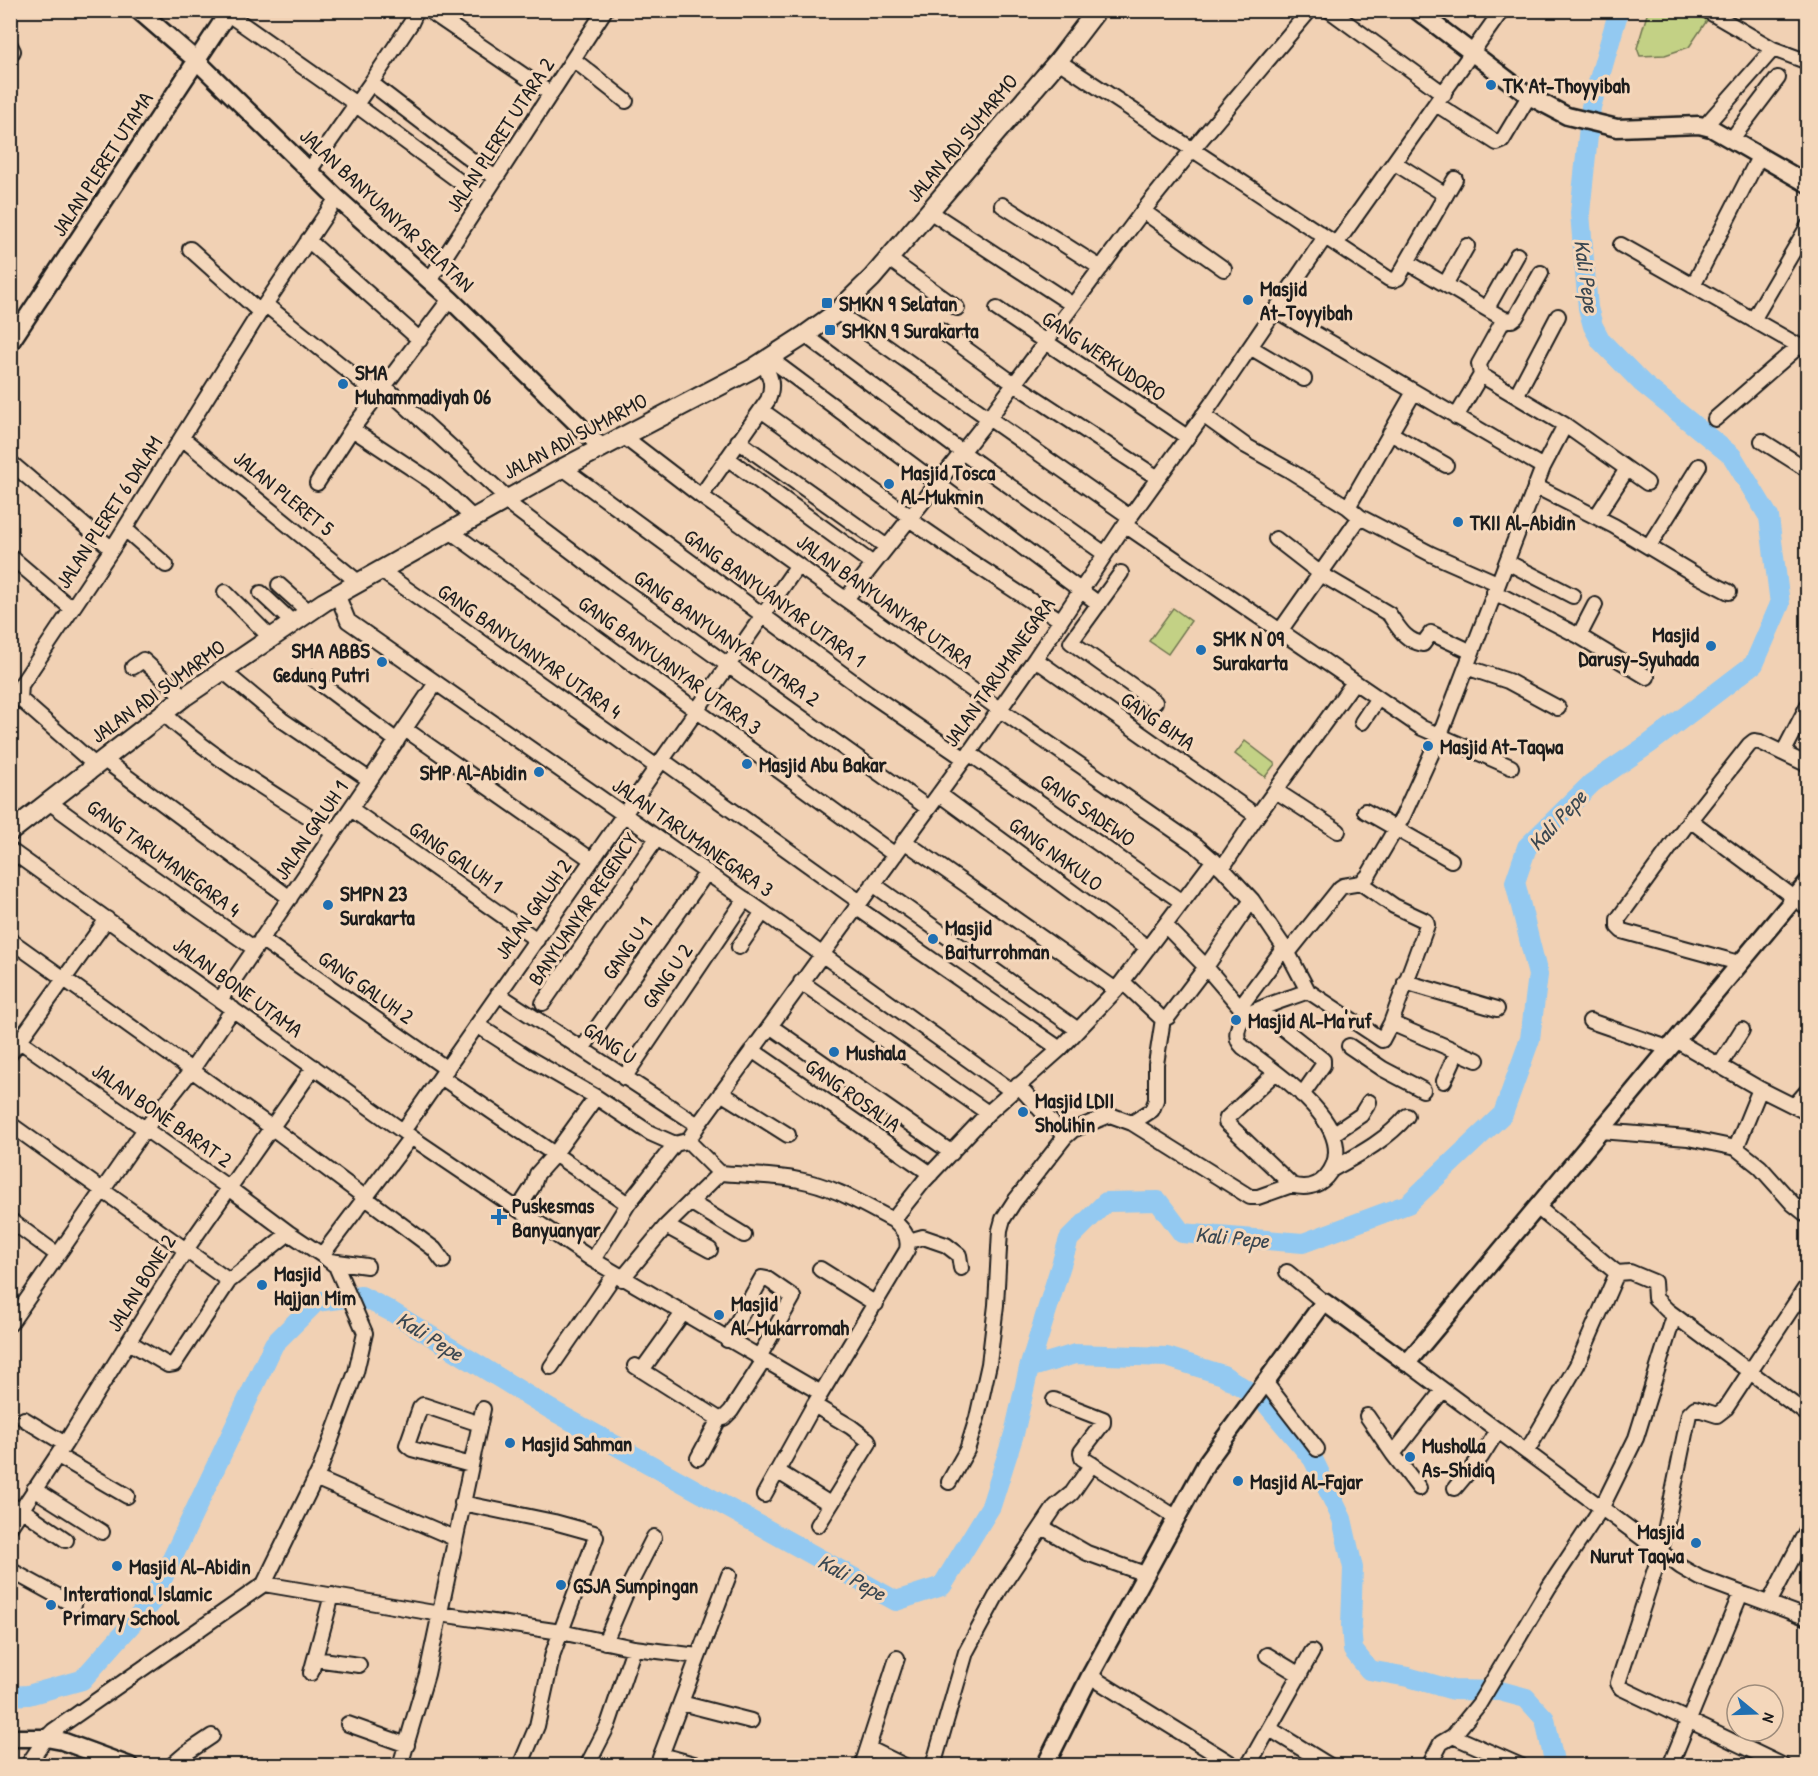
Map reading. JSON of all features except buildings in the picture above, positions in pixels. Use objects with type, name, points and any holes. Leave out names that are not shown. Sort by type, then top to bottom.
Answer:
[{"type":"main road","name":"JALAN ADI SUMARMO","points":[[10,832],[184,697],[323,603],[506,499],[728,382],[805,335],[837,312],[889,259],[1058,61],[1097,10]]},
{"type":"street","name":"JALAN BANYUANYAR SELATAN","points":[[138,10],[197,61],[337,198],[450,299],[602,447]]},
{"type":"street","points":[[309,171],[360,107],[371,83],[411,23],[417,10]]},
{"type":"street","points":[[428,10],[551,94]]},
{"type":"street","points":[[846,599],[989,418],[1143,212],[1310,10]]},
{"type":"street","points":[[1329,10],[1497,143],[1502,141],[1529,96]]},
{"type":"street","points":[[1416,10],[1529,96],[1554,110],[1579,120],[1617,128],[1705,126],[1718,131],[1808,184]]},
{"type":"street","name":"JALAN TARUMANEGARA","points":[[593,1260],[628,1204],[698,1125],[967,756],[1275,309],[1395,163],[1502,10]]},
{"type":"street","points":[[1706,10],[1773,49],[1808,62]]},
{"type":"street","name":"JALAN PLERET UTAMA","points":[[10,343],[229,12]]},
{"type":"street","points":[[229,12],[482,198]]},
{"type":"street","name":"JALAN PLERET UTARA 2","points":[[429,281],[574,60],[602,12]]},
{"type":"street","points":[[10,45],[13,51],[10,56]]},
{"type":"street","points":[[1705,126],[1773,49]]},
{"type":"street","points":[[574,60],[626,101]]},
{"type":"street","points":[[1058,61],[1393,280],[1398,278],[1455,179]]},
{"type":"street","points":[[1731,140],[1778,78]]},
{"type":"street","points":[[371,83],[495,178]]},
{"type":"street","points":[[1693,286],[1759,157]]},
{"type":"street","points":[[1395,163],[1446,195]]},
{"type":"street","name":"JALAN PLERET 6 DALAM","points":[[99,762],[20,699],[21,685],[70,608],[125,529],[263,309],[337,198]]},
{"type":"street","points":[[1002,205],[1101,268]]},
{"type":"street","points":[[929,211],[1073,304]]},
{"type":"street","points":[[1143,212],[1224,269]]},
{"type":"street","points":[[1753,320],[1808,225]]},
{"type":"street","points":[[308,240],[420,340]]},
{"type":"street","points":[[1621,245],[1803,348],[1715,419]]},
{"type":"street","points":[[1446,284],[1467,246]]},
{"type":"street","name":"GANG BANYUANYAR UTARA 2","points":[[190,249],[263,309],[382,391],[506,499],[616,585],[928,808]]},
{"type":"street","points":[[1487,308],[1517,255]]},
{"type":"street","points":[[889,259],[957,308]]},
{"type":"street","points":[[1407,262],[1504,319],[1512,320],[1516,317],[1541,273]]},
{"type":"street","points":[[317,483],[352,429],[450,299]]},
{"type":"street","name":"GANG WERKUDORO","points":[[997,309],[1187,437]]},
{"type":"street","points":[[1275,309],[1543,467]]},
{"type":"street","points":[[837,312],[989,418],[1127,521],[1378,699],[1422,728],[1511,767]]},
{"type":"street","points":[[1516,396],[1558,316]]},
{"type":"street","points":[[1456,417],[1481,375],[1479,364],[1504,319]]},
{"type":"street","points":[[941,331],[1013,383],[1158,477]]},
{"type":"street","points":[[805,335],[962,452],[1105,554]]},
{"type":"street","points":[[1250,347],[1304,379]]},
{"type":"street","points":[[701,496],[768,400],[772,387],[765,360]]},
{"type":"street","points":[[765,360],[938,483],[1099,604]]},
{"type":"street","points":[[1481,375],[1565,425],[1647,483]]},
{"type":"street","points":[[1348,507],[1414,392]]},
{"type":"street","points":[[761,410],[967,559],[1060,620]]},
{"type":"street","points":[[1203,415],[1246,446],[1289,470],[1360,517],[1496,588],[1647,677]]},
{"type":"street","points":[[1275,1072],[1227,1118],[1226,1122],[1292,1185],[1300,1188],[1311,1186],[1324,1180],[1331,1170],[1335,1159],[1333,1134],[1321,1113],[1302,1095],[1275,1072],[1238,1042],[1237,1031],[1286,951],[1343,885],[1361,883],[1368,876],[1396,830],[1440,735],[1535,486],[1565,425]]},
{"type":"street","points":[[352,429],[431,481],[452,497],[473,518]]},
{"type":"street","points":[[1390,433],[1446,465]]},
{"type":"street","name":"JALAN BANYUANYAR UTARA","points":[[623,436],[701,496],[999,709],[1160,820],[1218,864],[1252,900],[1286,951],[1308,991]]},
{"type":"street","name":"JALAN PLERET 5","points":[[182,438],[358,582]]},
{"type":"street","points":[[738,441],[887,547]]},
{"type":"street","points":[[1762,441],[1808,470]]},
{"type":"street","points":[[727,458],[873,564]]},
{"type":"street","points":[[10,462],[112,549]]},
{"type":"street","points":[[1649,546],[1699,466]]},
{"type":"street","name":"GANG BANYUANYAR UTARA 1","points":[[563,468],[764,616],[967,756]]},
{"type":"street","points":[[1596,517],[1627,469]]},
{"type":"street","points":[[1535,486],[1596,517],[1729,592]]},
{"type":"street","points":[[1280,631],[1360,517]]},
{"type":"street","points":[[125,529],[166,565]]},
{"type":"street","name":"GANG BANYUANYAR UTARA 3","points":[[450,531],[895,855]]},
{"type":"street","points":[[1276,539],[1321,574],[1389,614],[1395,626],[1408,638],[1423,644],[1431,633],[1472,652]]},
{"type":"street","points":[[10,556],[70,608]]},
{"type":"street","points":[[1507,562],[1573,597]]},
{"type":"street","name":"JALAN GALUH 2","points":[[329,1261],[444,1073],[798,565]]},
{"type":"street","name":"GANG BANYUANYAR UTARA 4","points":[[380,570],[659,763],[1060,1049]]},
{"type":"street","points":[[1121,573],[1072,639],[1073,644],[1155,702]]},
{"type":"street","points":[[279,585],[323,603]]},
{"type":"street","points":[[225,592],[271,638]]},
{"type":"street","points":[[261,592],[293,623]]},
{"type":"street","name":"JALAN TARUMANEGARA 3","points":[[323,603],[1015,1088],[1065,1137]]},
{"type":"street","points":[[1579,636],[1595,604]]},
{"type":"street","name":"GANG BIMA","points":[[1035,659],[1257,816]]},
{"type":"street","points":[[133,667],[143,660],[184,697]]},
{"type":"street","points":[[1466,667],[1508,681],[1558,708]]},
{"type":"street","points":[[223,671],[282,720],[370,780]]},
{"type":"street","points":[[313,678],[592,860]]},
{"type":"street","points":[[893,1220],[931,1174],[988,1113],[1060,1049],[1119,986],[1182,902],[1218,864],[1257,816],[1354,682]]},
{"type":"street","name":"JALAN GALUH 1","points":[[220,1000],[436,683]]},
{"type":"street","points":[[1362,722],[1378,699]]},
{"type":"street","points":[[1784,753],[1808,705]]},
{"type":"street","points":[[163,713],[251,781],[334,833]]},
{"type":"street","points":[[1739,963],[1622,931],[1617,927],[1618,919],[1690,820],[1754,741],[1808,765]]},
{"type":"street","name":"GANG SADEWO","points":[[967,756],[1182,902]]},
{"type":"street","points":[[99,762],[290,898]]},
{"type":"street","points":[[1276,791],[1338,831]]},
{"type":"street","name":"GANG NAKULO","points":[[939,794],[1148,948]]},
{"type":"street","name":"GANG TARUMANEGARA 4","points":[[50,802],[134,864],[258,944]]},
{"type":"street","name":"GANG GALUH 1","points":[[351,809],[537,940]]},
{"type":"street","points":[[1365,811],[1451,860]]},
{"type":"street","points":[[1690,820],[1808,908]]},
{"type":"street","name":"BANYUANYAR REGENCY","points":[[543,1003],[657,838]]},
{"type":"street","points":[[904,841],[1119,986],[1163,1019]]},
{"type":"street","name":"JALAN BONE UTAMA","points":[[10,850],[442,1158],[593,1260],[762,1359],[818,1399],[869,1443],[830,1504]]},
{"type":"street","name":"GANG U 1","points":[[582,1049],[707,873]]},
{"type":"street","points":[[1407,1363],[1808,882]]},
{"type":"street","points":[[1361,883],[1394,906],[1426,921],[1427,925],[1391,1023],[1372,1062]]},
{"type":"street","points":[[873,884],[1078,1030]]},
{"type":"street","name":"GANG U 2","points":[[624,1077],[745,898]]},
{"type":"street","points":[[1163,1019],[1168,1017],[1206,967],[1252,900]]},
{"type":"street","points":[[739,947],[763,912]]},
{"type":"street","points":[[10,1054],[15,1037],[64,978],[107,919]]},
{"type":"street","points":[[1165,926],[1249,1010],[1324,1062],[1302,1095]]},
{"type":"street","points":[[10,940],[271,1127],[439,1256]]},
{"type":"street","name":"GANG GALUH 2","points":[[258,944],[444,1073],[554,1155],[628,1204]]},
{"type":"street","points":[[801,982],[988,1113]]},
{"type":"street","points":[[1405,982],[1497,1009]]},
{"type":"street","points":[[1249,1010],[1308,991],[1382,1040]]},
{"type":"street","name":"GANG U","points":[[498,994],[698,1125]]},
{"type":"street","points":[[12,1316],[58,1255],[145,1129],[191,1071],[233,1009]]},
{"type":"street","points":[[1139,1128],[1156,1100],[1156,1064],[1163,1019]]},
{"type":"street","points":[[1590,1022],[1672,1044],[1720,1065],[1760,1089],[1808,1113]]},
{"type":"street","points":[[1391,1023],[1477,1060]]},
{"type":"street","points":[[477,1025],[596,1097],[650,1134],[681,1142],[720,1173],[797,1179],[820,1185],[893,1220],[906,1233],[909,1241],[907,1250],[764,1495]]},
{"type":"street","points":[[771,1026],[952,1153]]},
{"type":"street","points":[[1720,1065],[1742,1030]]},
{"type":"street","name":"JALAN BONE BARAT 2","points":[[15,1037],[329,1261]]},
{"type":"street","points":[[1349,1046],[1372,1062],[1423,1090]]},
{"type":"street","name":"GANG ROSALIA","points":[[752,1050],[931,1174]]},
{"type":"street","points":[[1444,1081],[1457,1052]]},
{"type":"street","name":"JALAN BONE 2","points":[[10,1527],[16,1507],[34,1489],[62,1450],[185,1251],[314,1067]]},
{"type":"street","points":[[1737,1148],[1760,1089]]},
{"type":"street","points":[[1794,1106],[1808,1090]]},
{"type":"street","points":[[721,1093],[788,1135]]},
{"type":"street","points":[[518,1209],[533,1186],[537,1174],[554,1155],[596,1097]]},
{"type":"street","points":[[1333,1134],[1361,1114],[1369,1102]]},
{"type":"street","points":[[949,1482],[967,1450],[989,1364],[996,1305],[1000,1225],[1014,1202],[1065,1137],[1079,1126],[1103,1117],[1114,1116],[1139,1128],[1250,1197],[1258,1197],[1292,1185]]},
{"type":"street","points":[[1331,1170],[1370,1148],[1407,1116]]},
{"type":"street","points":[[10,1124],[104,1189],[185,1251],[229,1281]]},
{"type":"street","points":[[1600,1131],[1682,1138],[1737,1148],[1760,1167],[1793,1204],[1808,1216]]},
{"type":"street","points":[[551,1367],[618,1276],[720,1173]]},
{"type":"street","points":[[690,1202],[744,1235]]},
{"type":"street","points":[[1537,1207],[1617,1272],[1630,1272],[1654,1282],[1657,1300],[1674,1316],[1808,1415]]},
{"type":"street","points":[[10,1220],[58,1255]]},
{"type":"street","points":[[666,1226],[710,1250]]},
{"type":"street","points":[[129,1342],[168,1365],[174,1364],[229,1281],[289,1233]]},
{"type":"street","points":[[909,1241],[923,1237],[937,1241],[958,1255],[961,1268]]},
{"type":"street","points":[[329,1261],[367,1266]]},
{"type":"street","points":[[27,1766],[46,1738],[63,1724],[264,1584],[315,1478],[356,1372],[364,1330],[329,1261]]},
{"type":"street","points":[[820,1269],[876,1304]]},
{"type":"street","points":[[1287,1272],[1324,1302],[1690,1573],[1808,1618]]},
{"type":"street","points":[[1527,1451],[1577,1365],[1617,1272]]},
{"type":"street","points":[[698,1458],[719,1419],[724,1418],[731,1411],[762,1359],[793,1297],[762,1278],[727,1340]]},
{"type":"street","points":[[1784,1766],[1619,1686],[1619,1678],[1660,1551],[1689,1414],[1695,1408],[1713,1415],[1722,1413],[1808,1284]]},
{"type":"street","points":[[1045,1766],[1090,1676],[1208,1462],[1324,1302]]},
{"type":"street","points":[[683,1313],[639,1368],[719,1419]]},
{"type":"street","points":[[1429,1766],[1441,1743],[1453,1736],[1479,1704],[1549,1587],[1602,1507],[1636,1438],[1674,1316]]},
{"type":"street","points":[[1264,1384],[1317,1449]]},
{"type":"street","points":[[1393,1454],[1443,1390]]},
{"type":"street","points":[[1054,1400],[1103,1419],[1103,1423],[1081,1452],[1082,1458],[1177,1518]]},
{"type":"street","points":[[471,1465],[412,1449],[407,1445],[420,1408],[423,1406],[480,1424]]},
{"type":"street","points":[[400,1766],[427,1674],[483,1409]]},
{"type":"street","points":[[1367,1416],[1419,1488]]},
{"type":"street","points":[[24,1419],[62,1450],[127,1496]]},
{"type":"street","points":[[1455,1488],[1482,1456],[1498,1430]]},
{"type":"street","points":[[933,1766],[966,1652],[999,1589],[1054,1507],[1071,1493],[1092,1464]]},
{"type":"street","points":[[777,1471],[830,1504],[818,1525]]},
{"type":"street","points":[[315,1478],[454,1538]]},
{"type":"street","points":[[34,1489],[102,1533]]},
{"type":"street","points":[[462,1503],[554,1522],[596,1534],[597,1539],[554,1653],[537,1726],[520,1766]]},
{"type":"street","points":[[16,1507],[66,1540]]},
{"type":"street","points":[[1042,1527],[1087,1553],[1145,1574]]},
{"type":"street","points":[[1769,1603],[1808,1528]]},
{"type":"street","points":[[605,1642],[628,1586],[654,1538]]},
{"type":"street","points":[[10,1570],[74,1605]]},
{"type":"street","points":[[701,1766],[659,1760],[729,1575]]},
{"type":"street","points":[[264,1584],[561,1632],[634,1648],[698,1656]]},
{"type":"street","points":[[1670,1766],[1741,1593]]},
{"type":"street","points":[[311,1673],[332,1595]]},
{"type":"street","points":[[587,1766],[608,1725],[634,1648]]},
{"type":"street","points":[[1248,1766],[1312,1652]]},
{"type":"street","points":[[1267,1655],[1300,1675]]},
{"type":"street","points":[[862,1766],[897,1658]]},
{"type":"street","points":[[315,1659],[359,1665]]},
{"type":"street","points":[[1090,1676],[1235,1766]]},
{"type":"street","points":[[681,1703],[751,1721]]},
{"type":"street","points":[[348,1724],[407,1745]]},
{"type":"street","points":[[1270,1729],[1330,1766]]},
{"type":"street","points":[[171,1766],[184,1754],[212,1736]]},
{"type":"street","points":[[1453,1736],[1521,1766]]},
{"type":"street","points":[[10,1738],[46,1738],[94,1752],[130,1766]]},
{"type":"street","points":[[868,1748],[905,1766]]},
{"type":"green space","points":[[1648,11],[1695,11],[1708,19],[1689,47],[1665,55],[1640,56],[1637,48]]},
{"type":"green space","points":[[1173,608],[1191,621],[1168,654],[1149,641]]},
{"type":"green space","points":[[1245,741],[1275,764],[1265,777],[1235,754]]},
{"type":"waterway","name":"Kali Pepe","points":[[10,1696],[28,1695],[82,1680],[152,1601],[274,1344],[316,1302],[361,1296],[392,1312],[550,1409],[896,1601],[942,1586],[991,1506],[1014,1434],[1029,1368],[1069,1239],[1106,1202],[1158,1201],[1182,1233],[1303,1243],[1408,1204],[1503,1114],[1530,1039],[1538,975],[1515,882],[1527,847],[1592,783],[1649,744],[1754,664],[1780,604],[1769,517],[1732,456],[1642,383],[1601,341],[1593,326],[1588,308],[1580,213],[1591,107],[1619,10]]},
{"type":"waterway","points":[[1029,1368],[1075,1354],[1167,1357],[1223,1375],[1264,1401],[1313,1459],[1342,1519],[1353,1568],[1351,1625],[1353,1650],[1369,1670],[1408,1677],[1453,1690],[1500,1691],[1526,1698],[1545,1719],[1555,1766]]},
{"type":"place","name":"TK At-Thoyyibah","points":[[1491,85]]},
{"type":"place","name":"Masjid At-Toyyibah","points":[[1248,300]]},
{"type":"place","name":"SMKN 9 Selatan","points":[[827,303]]},
{"type":"place","name":"SMKN 9 Surakarta","points":[[830,330]]},
{"type":"place","name":"SMA Muhammadiyah 06","points":[[343,384]]},
{"type":"place","name":"Masjid Tosca Al-Mukmin","points":[[889,484]]},
{"type":"place","name":"TKII Al-Abidin","points":[[1458,522]]},
{"type":"place","name":"Masjid Darusy-Syuhada","points":[[1711,646]]},
{"type":"place","name":"SMK N 09 Surakarta","points":[[1201,650]]},
{"type":"place","name":"SMA ABBS Gedung Putri","points":[[382,662]]},
{"type":"place","name":"Masjid At-Taqwa","points":[[1428,746]]},
{"type":"place","name":"Masjid Abu Bakar","points":[[747,764]]},
{"type":"place","name":"SMP Al-Abidin","points":[[539,772]]},
{"type":"place","name":"SMPN 23 Surakarta","points":[[328,905]]},
{"type":"place","name":"Masjid Baiturrohman","points":[[933,939]]},
{"type":"place","name":"Masjid Al-Ma'ruf","points":[[1236,1020]]},
{"type":"place","name":"Mushala","points":[[834,1052]]},
{"type":"place","name":"Masjid LDII Sholihin","points":[[1023,1112]]},
{"type":"place","name":"Puskesmas Banyuanyar","points":[[499,1217]]},
{"type":"place","name":"Masjid Hajjan Mim","points":[[262,1285]]},
{"type":"place","name":"Masjid Al-Mukarromah","points":[[719,1315]]},
{"type":"place","name":"Masjid Sahman","points":[[510,1443]]},
{"type":"place","name":"Musholla As-Shidiq","points":[[1410,1457]]},
{"type":"place","name":"Masjid Al-Fajar","points":[[1238,1481]]},
{"type":"place","name":"Masjid Nurut Taqwa","points":[[1696,1543]]},
{"type":"place","name":"Masjid Al-Abidin","points":[[117,1566]]},
{"type":"place","name":"GSJA Sumpingan","points":[[561,1585]]},
{"type":"place","name":"Interational Islamic Primary School","points":[[51,1605]]}]
